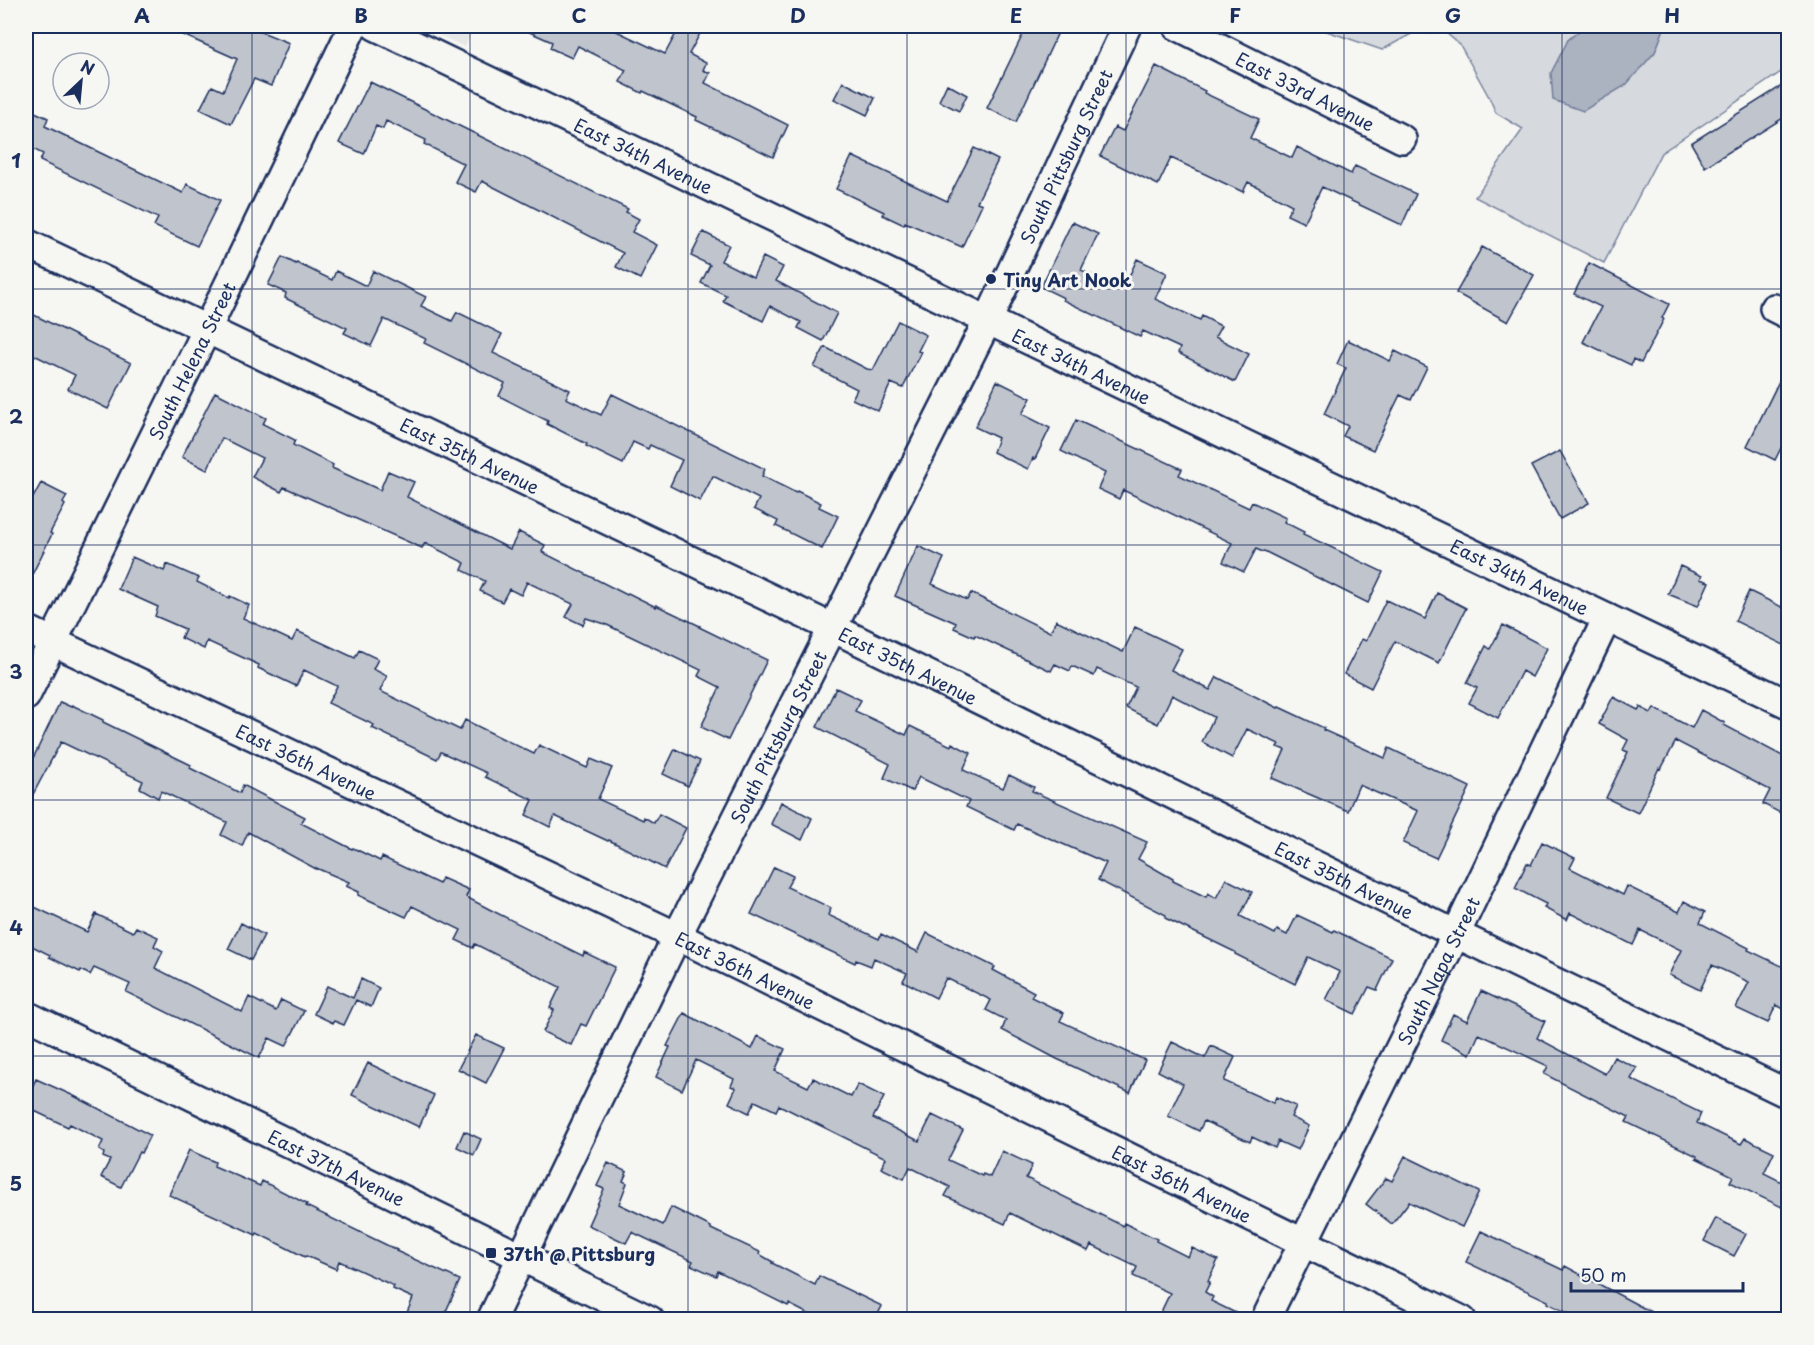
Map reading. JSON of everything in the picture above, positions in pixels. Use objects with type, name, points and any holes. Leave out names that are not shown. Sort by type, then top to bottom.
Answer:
[{"type":"street","name":"South Helena Street","points":[[26,696],[353,26]]},
{"type":"street","name":"East 34th Avenue","points":[[375,26],[1788,704]]},
{"type":"street","name":"South Pittsburg Street","points":[[491,1320],[677,936],[988,320],[1127,26]]},
{"type":"street","name":"East 33rd Avenue","points":[[1177,26],[1402,139]]},
{"type":"street","name":"East 35th Avenue","points":[[26,243],[833,628],[1455,934],[1788,1094]]},
{"type":"street","name":"South Napa Street","points":[[1265,1320],[1607,618]]},
{"type":"street","name":"East 36th Avenue","points":[[26,628],[677,936],[1462,1320]]},
{"type":"street","name":"East 37th Avenue","points":[[26,1015],[650,1320]]},
{"type":"shaded area","points":[[419,26],[475,26],[465,47]]},
{"type":"shaded area","points":[[1312,26],[1585,26],[1568,40],[1655,52],[1665,26],[1788,26],[1788,76],[1784,70],[1661,153],[1604,263],[1475,197],[1523,129],[1496,113],[1460,45],[1445,32],[1413,33],[1382,50]]},
{"type":"shaded area","points":[[1585,26],[1665,26],[1655,52],[1626,85],[1583,111],[1553,100],[1551,73],[1568,40]]},
{"type":"building","points":[[163,26],[247,26],[289,43],[271,86],[254,79],[231,124],[200,109],[212,86],[223,91],[237,59]]},
{"type":"building","points":[[516,26],[606,26],[665,54],[680,26],[704,26],[689,54],[706,63],[703,70],[710,73],[705,83],[788,125],[773,157],[696,120],[697,117],[620,82],[626,70],[578,46],[572,58],[550,48],[552,42]]},
{"type":"building","points":[[1027,26],[1061,26],[1016,122],[987,108]]},
{"type":"building","points":[[1156,66],[1205,91],[1204,93],[1259,119],[1250,138],[1292,158],[1297,147],[1351,174],[1355,166],[1416,194],[1402,225],[1322,187],[1304,223],[1287,215],[1292,205],[1248,182],[1243,192],[1171,158],[1158,185],[1100,156],[1115,127],[1123,131]]},
{"type":"building","points":[[370,82],[628,209],[626,212],[639,219],[632,232],[657,245],[640,279],[616,267],[623,253],[482,181],[476,192],[455,182],[464,164],[424,144],[426,140],[386,121],[383,129],[376,126],[364,154],[339,143]]},
{"type":"building","points":[[843,82],[875,98],[867,115],[834,99]]},
{"type":"building","points":[[1788,82],[1788,115],[1705,167],[1691,143]]},
{"type":"building","points":[[947,84],[967,95],[959,111],[939,101]]},
{"type":"building","points":[[26,108],[48,118],[45,126],[183,193],[187,184],[220,200],[197,246],[154,226],[158,218],[40,161],[43,154],[33,149],[26,165]]},
{"type":"building","points":[[974,148],[998,160],[977,202],[982,204],[962,247],[905,222],[904,225],[883,215],[884,212],[836,189],[852,156],[947,201]]},
{"type":"building","points":[[1072,222],[1098,234],[1081,270],[1123,290],[1137,259],[1167,273],[1155,299],[1200,320],[1202,316],[1221,326],[1215,337],[1249,354],[1235,382],[1178,353],[1180,348],[1143,331],[1140,337],[1041,287]]},
{"type":"building","points":[[703,232],[729,245],[721,261],[753,277],[763,257],[783,267],[776,281],[837,313],[823,341],[798,328],[801,322],[770,306],[763,321],[723,301],[726,295],[701,283],[710,265],[691,256]]},
{"type":"building","points":[[1482,247],[1534,275],[1508,322],[1456,293]]},
{"type":"building","points":[[282,257],[332,280],[336,271],[366,286],[373,271],[426,297],[421,306],[452,321],[457,312],[502,334],[493,353],[570,390],[566,398],[601,415],[612,394],[765,469],[762,476],[821,503],[819,507],[838,516],[822,549],[776,526],[778,521],[754,509],[759,499],[713,476],[700,501],[670,486],[682,460],[650,445],[648,449],[633,442],[623,464],[586,446],[587,444],[547,424],[548,421],[499,396],[505,383],[424,343],[426,339],[384,319],[371,346],[344,333],[347,328],[285,298],[286,293],[268,285]]},
{"type":"building","points":[[1589,263],[1669,304],[1662,318],[1664,319],[1641,363],[1633,359],[1631,365],[1583,342],[1601,307],[1574,294]]},
{"type":"building","points":[[26,311],[131,363],[108,409],[68,389],[75,375],[26,351]]},
{"type":"building","points":[[898,321],[926,335],[918,351],[921,352],[903,388],[891,383],[878,411],[852,399],[857,389],[814,367],[825,347],[873,370]]},
{"type":"building","points":[[1348,340],[1390,361],[1395,351],[1427,367],[1411,400],[1400,395],[1373,450],[1343,436],[1348,426],[1324,414],[1346,368],[1337,364]]},
{"type":"building","points":[[1788,363],[1788,452],[1781,448],[1775,460],[1747,446]]},
{"type":"building","points":[[997,381],[1031,398],[1022,414],[1050,428],[1028,469],[993,452],[998,438],[975,427]]},
{"type":"building","points":[[215,392],[266,418],[263,424],[295,440],[293,445],[333,465],[332,468],[380,490],[388,471],[414,482],[407,497],[510,549],[519,532],[545,545],[542,552],[627,595],[628,593],[656,607],[656,605],[767,660],[728,740],[701,727],[720,687],[698,676],[701,670],[605,624],[586,618],[583,625],[566,617],[573,604],[527,582],[521,595],[509,589],[502,602],[480,591],[485,581],[462,570],[465,563],[425,543],[422,548],[284,487],[281,492],[252,477],[262,458],[222,438],[207,470],[182,457]]},
{"type":"building","points":[[1076,420],[1182,469],[1179,475],[1249,508],[1252,502],[1286,518],[1284,522],[1304,532],[1303,534],[1383,572],[1368,603],[1256,549],[1244,572],[1223,562],[1232,543],[1123,490],[1119,499],[1098,489],[1105,473],[1061,451]]},
{"type":"building","points":[[1560,451],[1589,503],[1560,519],[1531,466]]},
{"type":"building","points":[[41,483],[67,496],[63,503],[65,505],[50,533],[52,534],[26,587],[26,511]]},
{"type":"building","points":[[918,546],[944,558],[932,584],[967,600],[971,593],[1050,632],[1056,620],[1123,652],[1135,627],[1182,649],[1171,670],[1210,690],[1217,677],[1385,758],[1389,748],[1470,787],[1436,858],[1403,843],[1418,811],[1359,785],[1348,811],[1272,778],[1285,750],[1277,747],[1279,744],[1247,729],[1232,758],[1202,742],[1214,717],[1172,695],[1158,724],[1126,708],[1136,687],[1097,669],[1094,676],[1072,666],[1070,671],[1055,664],[1051,671],[975,635],[974,637],[954,628],[956,623],[895,596]]},
{"type":"building","points":[[132,557],[164,571],[167,564],[199,578],[197,582],[249,605],[243,618],[292,641],[297,631],[355,658],[359,650],[378,659],[373,669],[387,676],[380,691],[460,730],[465,720],[534,754],[539,745],[587,768],[591,759],[612,768],[598,799],[643,820],[644,817],[654,823],[659,814],[686,828],[665,869],[609,840],[555,816],[550,827],[526,815],[533,800],[485,777],[487,773],[441,752],[437,759],[372,728],[374,725],[328,703],[337,686],[304,670],[296,686],[258,668],[259,665],[207,641],[204,649],[181,638],[185,629],[155,616],[158,607],[118,589]]},
{"type":"building","points":[[1680,566],[1702,576],[1700,579],[1709,582],[1698,606],[1668,594]]},
{"type":"building","points":[[1749,591],[1788,610],[1788,647],[1735,621]]},
{"type":"building","points":[[1437,593],[1466,608],[1439,663],[1395,641],[1371,688],[1344,674],[1362,639],[1366,641],[1386,600],[1425,619]]},
{"type":"building","points":[[1503,625],[1547,648],[1532,677],[1522,671],[1498,718],[1469,703],[1477,688],[1467,683],[1486,646],[1490,649]]},
{"type":"building","points":[[836,688],[861,700],[855,711],[906,735],[910,726],[971,753],[963,770],[1003,788],[1009,775],[1034,787],[1032,791],[1147,842],[1138,859],[1173,881],[1206,897],[1208,893],[1216,898],[1226,879],[1252,892],[1240,916],[1275,934],[1277,930],[1287,935],[1297,915],[1392,958],[1377,990],[1369,987],[1355,1014],[1326,1000],[1340,972],[1308,957],[1295,984],[1165,918],[1166,915],[1098,880],[1106,863],[1017,824],[1014,830],[966,807],[969,801],[919,777],[912,791],[884,778],[890,764],[817,727]]},
{"type":"building","points":[[1613,697],[1638,710],[1640,707],[1651,713],[1654,708],[1692,728],[1701,710],[1786,758],[1788,751],[1788,817],[1763,804],[1770,790],[1676,741],[1661,769],[1659,768],[1638,813],[1606,798],[1628,752],[1623,750],[1628,740],[1599,724]]},
{"type":"building","points":[[60,702],[71,707],[72,705],[103,720],[240,793],[243,785],[305,817],[301,823],[352,849],[380,861],[382,857],[439,884],[442,878],[469,890],[466,897],[583,956],[584,952],[615,967],[586,1026],[581,1024],[571,1045],[543,1032],[554,1010],[550,1008],[560,987],[475,944],[473,948],[456,940],[461,930],[412,906],[406,917],[358,895],[359,892],[346,886],[349,882],[316,869],[248,832],[242,846],[221,835],[227,822],[161,791],[158,798],[140,788],[143,781],[61,742],[30,800],[26,797],[26,773]]},
{"type":"building","points":[[675,749],[700,761],[688,786],[663,774]]},
{"type":"building","points":[[781,802],[812,818],[802,840],[771,824]]},
{"type":"building","points":[[1542,842],[1575,858],[1570,868],[1623,895],[1627,886],[1679,912],[1684,901],[1705,912],[1700,923],[1788,969],[1788,1011],[1776,1005],[1768,1023],[1736,1008],[1749,982],[1712,965],[1700,990],[1669,975],[1681,950],[1640,930],[1633,945],[1570,913],[1567,920],[1544,908],[1546,904],[1515,888],[1527,863],[1531,865]]},
{"type":"building","points":[[774,867],[793,876],[787,887],[831,908],[828,915],[879,939],[881,934],[918,952],[927,933],[995,967],[993,970],[1034,992],[1031,997],[1064,1013],[1060,1021],[1145,1060],[1130,1093],[1002,1030],[1006,1020],[986,1010],[991,1000],[946,978],[936,998],[903,981],[907,973],[874,958],[871,966],[856,960],[855,963],[751,914]]},
{"type":"building","points":[[26,903],[87,932],[96,914],[133,932],[136,927],[158,937],[154,946],[163,951],[155,968],[242,1012],[249,997],[276,1011],[281,1000],[304,1011],[286,1046],[269,1038],[259,1058],[126,992],[130,984],[94,968],[90,975],[81,970],[80,972],[26,943]]},
{"type":"building","points":[[241,923],[264,935],[251,960],[228,949]]},
{"type":"building","points":[[361,979],[379,988],[371,1007],[356,1000],[344,1025],[334,1021],[333,1023],[314,1014],[327,986],[353,998]]},
{"type":"building","points":[[1481,991],[1545,1021],[1537,1038],[1605,1074],[1614,1057],[1637,1068],[1631,1079],[1701,1113],[1697,1123],[1741,1144],[1745,1138],[1774,1152],[1764,1173],[1788,1185],[1788,1210],[1730,1182],[1733,1176],[1696,1158],[1697,1156],[1626,1122],[1629,1117],[1544,1074],[1548,1066],[1479,1034],[1470,1054],[1441,1040],[1453,1014],[1467,1021]]},
{"type":"building","points":[[684,1013],[752,1049],[758,1036],[785,1049],[775,1071],[808,1087],[813,1078],[851,1097],[858,1084],[884,1097],[873,1118],[919,1141],[932,1115],[963,1130],[948,1160],[982,1176],[983,1174],[990,1177],[1002,1151],[1032,1165],[1026,1178],[1123,1226],[1124,1223],[1157,1239],[1156,1241],[1188,1257],[1192,1248],[1218,1260],[1205,1292],[1213,1297],[1211,1301],[1250,1320],[1157,1320],[1170,1293],[1133,1276],[1137,1267],[1091,1245],[1088,1251],[1010,1213],[1005,1224],[945,1196],[950,1187],[910,1167],[904,1179],[881,1168],[886,1158],[779,1105],[776,1111],[755,1101],[749,1113],[729,1103],[736,1088],[731,1086],[734,1079],[696,1060],[682,1090],[656,1077],[670,1047],[667,1046]]},
{"type":"building","points":[[476,1035],[504,1048],[486,1083],[458,1069]]},
{"type":"building","points":[[1172,1042],[1205,1058],[1211,1046],[1235,1057],[1224,1081],[1273,1103],[1276,1097],[1296,1106],[1291,1117],[1309,1126],[1298,1150],[1278,1141],[1275,1148],[1252,1137],[1250,1142],[1204,1121],[1199,1131],[1168,1116],[1183,1084],[1158,1071]]},
{"type":"building","points":[[368,1063],[434,1095],[419,1127],[352,1095]]},
{"type":"building","points":[[36,1079],[150,1135],[121,1187],[101,1177],[110,1160],[103,1157],[104,1153],[99,1150],[103,1141],[70,1124],[68,1127],[26,1107],[26,1100]]},
{"type":"building","points":[[464,1131],[481,1139],[474,1155],[457,1147]]},
{"type":"building","points":[[189,1150],[215,1162],[214,1166],[260,1186],[262,1181],[396,1251],[460,1280],[442,1320],[404,1320],[413,1298],[393,1289],[394,1286],[339,1261],[336,1269],[305,1257],[257,1233],[256,1235],[169,1195]]},
{"type":"building","points":[[1405,1156],[1479,1192],[1462,1227],[1409,1202],[1392,1224],[1366,1204],[1386,1178],[1392,1181]]},
{"type":"building","points":[[608,1163],[627,1172],[623,1181],[627,1183],[619,1204],[663,1225],[671,1207],[760,1252],[759,1254],[772,1263],[815,1285],[819,1276],[882,1306],[875,1320],[820,1320],[718,1271],[716,1276],[691,1265],[693,1261],[632,1232],[626,1243],[588,1225],[604,1189],[597,1186]]},
{"type":"building","points":[[1716,1218],[1746,1234],[1734,1256],[1704,1241]]},
{"type":"building","points":[[1481,1231],[1563,1270],[1565,1266],[1666,1320],[1582,1320],[1466,1262]]},
{"type":"place","name":"Tiny Art Nook","points":[[991,279]]},
{"type":"place","name":"37th @ Pittsburg","points":[[491,1253]]}]
